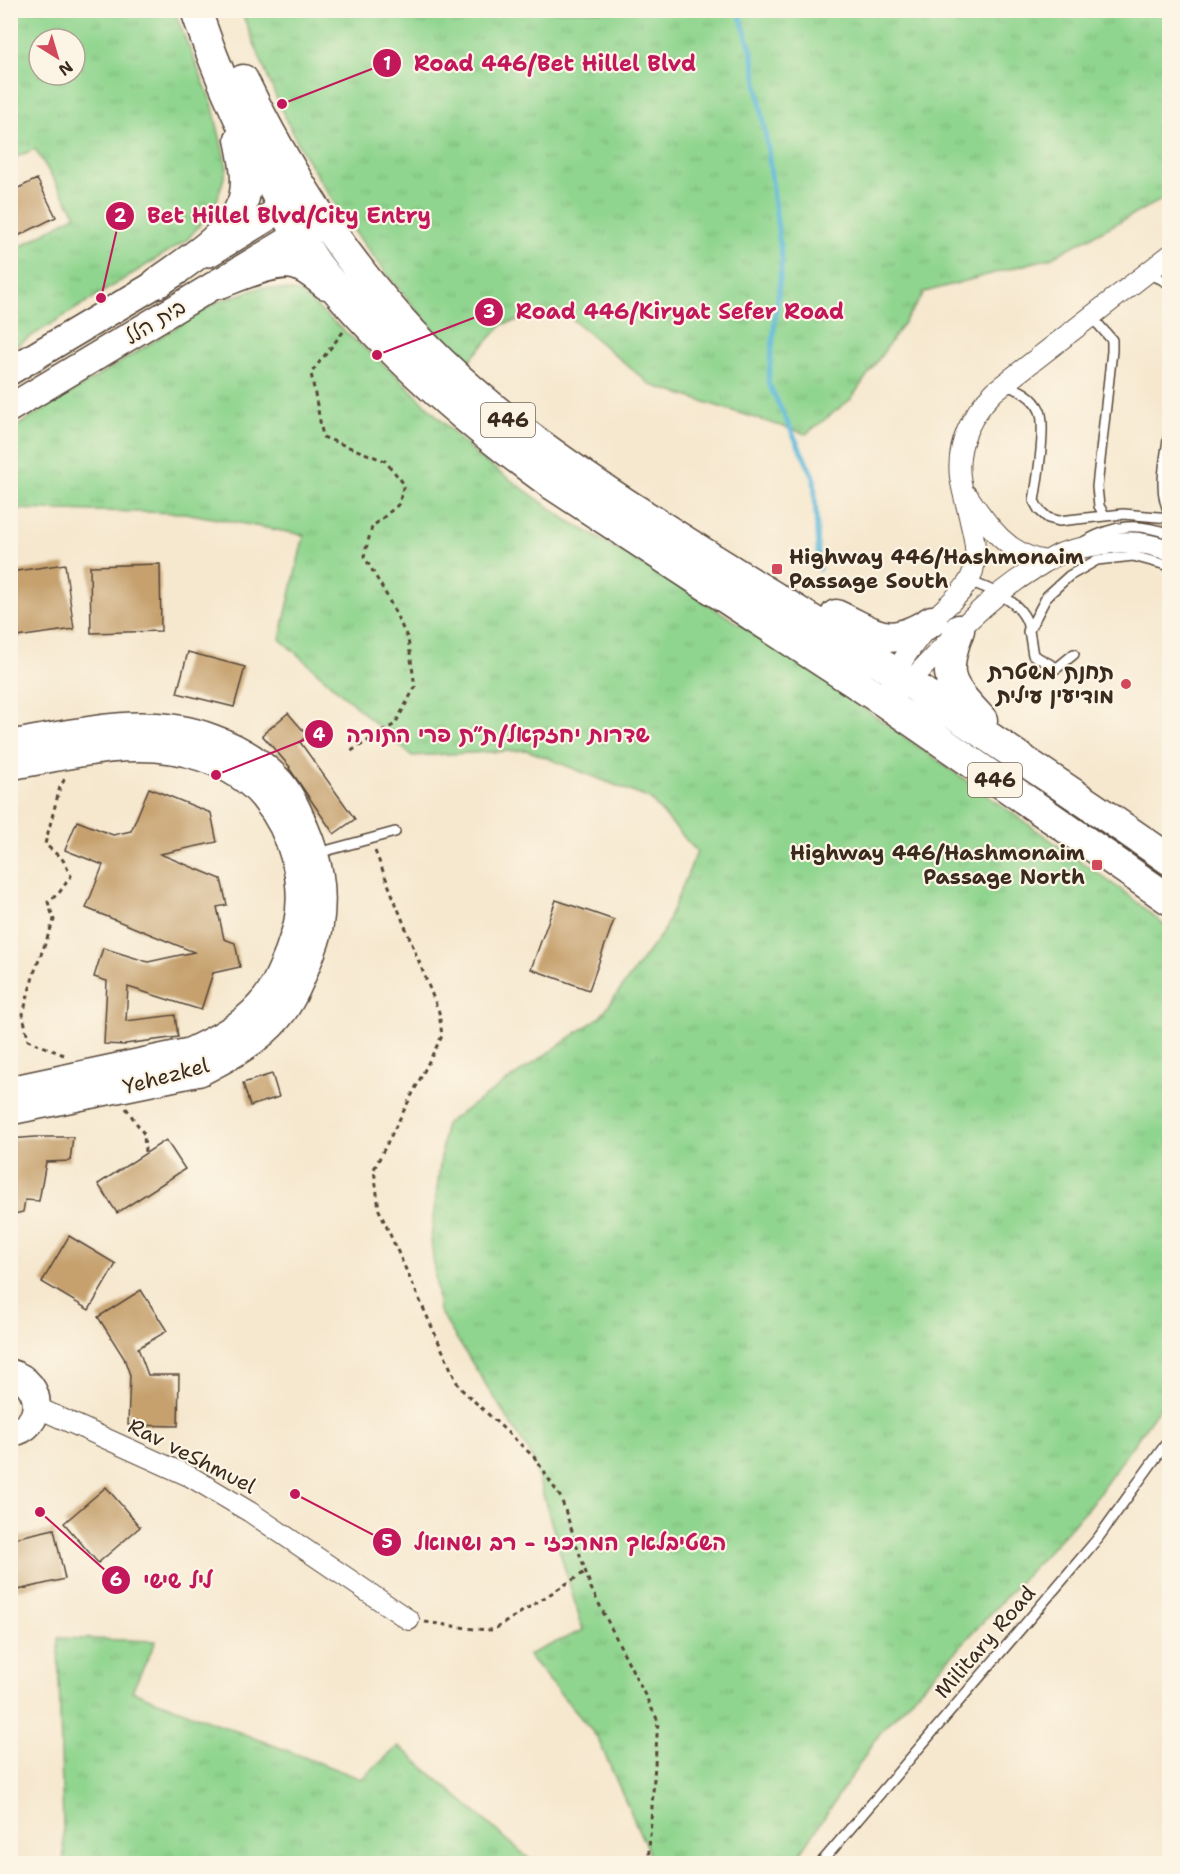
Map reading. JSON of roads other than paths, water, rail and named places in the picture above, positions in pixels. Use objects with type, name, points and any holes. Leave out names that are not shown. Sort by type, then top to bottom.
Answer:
[{"type":"main road","name":"446","points":[[196,10],[211,54],[236,111],[298,235],[317,264],[350,305],[440,395],[553,485],[883,702],[1170,900]]},
{"type":"main road","name":"446","points":[[214,10],[231,54],[256,106],[315,208],[387,305],[438,358],[482,399],[574,470],[902,678],[1125,827],[1170,860]]},
{"type":"main road","points":[[157,283],[217,237],[232,222],[243,203],[246,184],[236,111]]},
{"type":"main road","points":[[220,283],[278,264],[288,264],[302,267],[314,274],[350,305]]},
{"type":"main road","points":[[706,555],[877,636],[899,637],[946,625],[950,655],[949,675],[958,694],[1013,753]]},
{"type":"main road","name":"446","points":[[1125,827],[1170,841]]},
{"type":"main road","name":"446","points":[[1125,827],[1170,853]]},
{"type":"main road","name":"446","points":[[1125,827],[1152,853],[1170,866]]},
{"type":"street","points":[[283,208],[315,208]]},
{"type":"street","name":"בית הלל","points":[[10,408],[57,362],[157,283],[283,208]]},
{"type":"street","points":[[298,235],[315,208]]},
{"type":"street","name":"בית הלל","points":[[10,371],[57,362],[220,283],[298,235]]},
{"type":"street","points":[[883,702],[946,625],[974,569],[975,539],[960,476],[960,454],[965,435],[983,403],[1001,386],[1170,255]]},
{"type":"street","points":[[962,486],[979,512],[1007,544],[1026,557],[1054,558]]},
{"type":"street","points":[[902,678],[946,625],[1054,558],[1085,547],[1121,542],[1137,542],[1170,551]]},
{"type":"street","name":"Yehezkel","points":[[10,744],[114,726],[142,726],[178,728],[211,737],[237,748],[280,783],[297,807],[305,856],[321,897],[319,929],[297,989],[277,1019],[249,1044],[200,1072],[10,1111]]},
{"type":"street","name":"Yehezkel","points":[[10,766],[116,748],[142,747],[175,750],[203,757],[226,767],[264,797],[278,818],[289,842],[305,856]]},
{"type":"street","name":"Yehezkel","points":[[10,1090],[189,1052],[214,1041],[236,1027],[261,1005],[278,979],[297,925],[300,897],[297,869],[305,856]]},
{"type":"street","points":[[10,1373],[27,1380],[36,1397],[33,1418],[26,1427],[16,1433],[10,1433]]},
{"type":"street","name":"Rav veShmuel","points":[[36,1407],[191,1478],[250,1512],[409,1620]]},
{"type":"lane","points":[[1144,273],[1170,284]]},
{"type":"lane","points":[[1087,318],[1098,324],[1112,340],[1097,487],[1099,506],[1105,516]]},
{"type":"lane","points":[[1001,386],[1011,386],[1021,391],[1032,400],[1040,412],[1042,426],[1034,501],[1039,510],[1048,518],[1059,521],[1140,515],[1170,518]]},
{"type":"lane","points":[[1170,427],[1163,487],[1166,507],[1170,513]]},
{"type":"lane","points":[[1054,558],[1097,535],[1122,527],[1138,527],[1170,534]]},
{"type":"lane","points":[[1028,632],[1047,597],[1069,576],[1097,560],[1133,556],[1170,566]]},
{"type":"lane","points":[[969,581],[999,593],[1018,608],[1027,623],[1033,655],[1057,668],[1074,654]]},
{"type":"lane","points":[[305,856],[395,832]]},
{"type":"lane","name":"Military Road","points":[[820,1863],[1084,1554],[1170,1438]]},
{"type":"waterway","points":[[738,10],[752,52],[768,150],[782,261],[768,382],[814,478],[819,569]]},
{"type":"place","name":"Road 446/Bet Hillel Blvd","points":[[282,104]]},
{"type":"place","name":"Bet Hillel Blvd/City Entry","points":[[101,298]]},
{"type":"place","name":"Road 446/Kiryat Sefer Road","points":[[377,355]]},
{"type":"place","name":"Highway 446/Hashmonaim Passage South","points":[[777,569]]},
{"type":"place","name":"תחנת משטרת מודיעין עילית","points":[[1126,684]]},
{"type":"place","name":"שדרות יחזקאל/ת״ת פרי התורה","points":[[216,775]]},
{"type":"place","name":"Highway 446/Hashmonaim Passage North","points":[[1097,865]]},
{"type":"place","name":"השטיבלאך המרכזי - רב ושמואל","points":[[295,1494]]},
{"type":"place","name":"ליל שישי","points":[[40,1512]]}]
